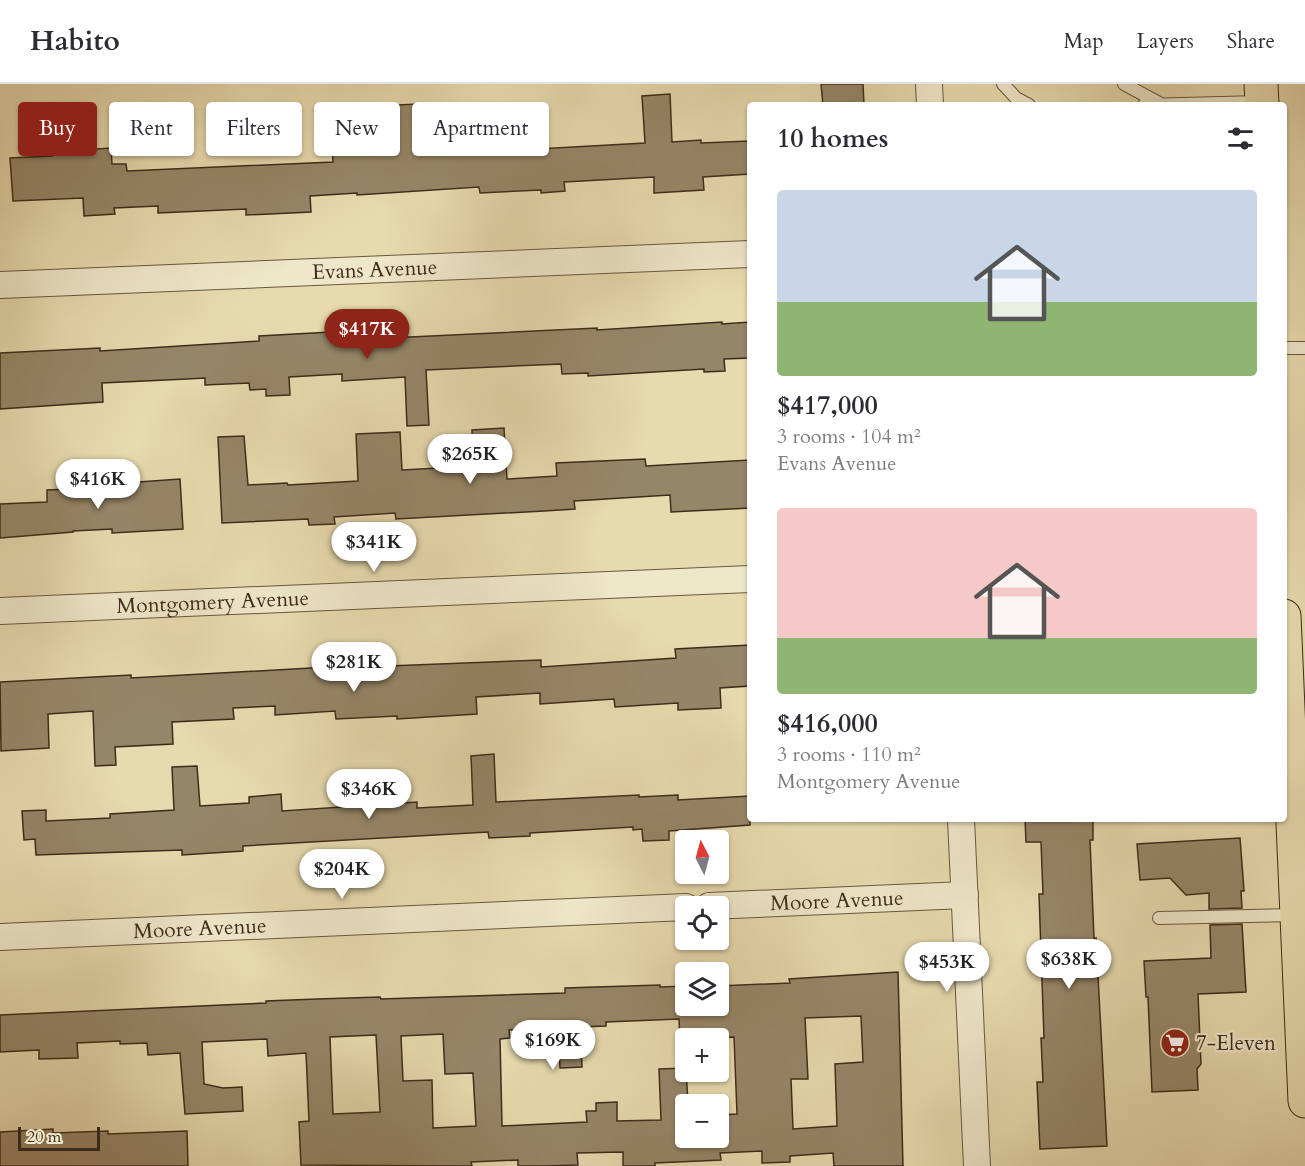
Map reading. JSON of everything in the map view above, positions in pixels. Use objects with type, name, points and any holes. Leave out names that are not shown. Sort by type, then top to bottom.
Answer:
[{"type":"main road","points":[[1287,685],[1305,1101]]},
{"type":"street","points":[[929,84],[930,102]]},
{"type":"street","name":"Evans Avenue","points":[[0,285],[747,254]]},
{"type":"street","name":"Montgomery Avenue","points":[[0,611],[747,579]]},
{"type":"street","points":[[961,822],[977,1166]]},
{"type":"street","name":"Moore Avenue","points":[[729,905],[965,895]]},
{"type":"street","name":"Moore Avenue","points":[[0,937],[675,907]]},
{"type":"lane","points":[[1003,84],[1016,98],[1023,102]]},
{"type":"lane","points":[[1124,84],[1158,102]]},
{"type":"lane","points":[[1190,102],[1261,97]]},
{"type":"lane","points":[[1287,348],[1305,348]]},
{"type":"lane","points":[[1159,918],[1297,915]]},
{"type":"building","points":[[821,84],[863,84],[864,102],[823,102]]},
{"type":"building","points":[[670,94],[672,142],[747,141],[747,174],[703,177],[704,190],[654,193],[654,177],[564,182],[565,191],[541,193],[541,190],[480,193],[479,187],[310,196],[311,212],[246,215],[246,209],[158,213],[158,206],[114,208],[115,214],[84,216],[83,198],[13,201],[10,158],[97,156],[97,149],[109,148],[112,164],[126,164],[127,171],[333,162],[333,156],[400,156],[400,105],[412,104],[412,156],[549,156],[549,148],[645,143],[642,96]]},
{"type":"building","points":[[747,322],[747,358],[724,359],[725,371],[704,372],[704,369],[588,376],[588,373],[562,374],[561,364],[426,370],[429,425],[407,426],[405,377],[342,381],[342,374],[289,377],[290,395],[266,396],[266,389],[250,390],[249,383],[205,385],[205,378],[102,383],[103,402],[0,409],[0,353],[100,348],[100,351],[259,341],[259,336],[349,331],[349,334],[395,333],[395,337],[410,337],[597,328],[597,330]]},
{"type":"building","points":[[504,428],[507,479],[557,476],[556,463],[645,459],[646,466],[747,460],[747,508],[671,512],[670,495],[574,501],[575,509],[544,511],[396,519],[395,513],[334,517],[335,524],[309,525],[308,519],[222,523],[218,437],[244,436],[248,485],[287,483],[288,485],[358,481],[356,434],[400,432],[402,470],[458,467],[457,459],[473,458],[472,430]]},
{"type":"building","points":[[180,479],[183,529],[112,533],[112,529],[0,538],[0,504],[47,502],[47,490],[96,488],[96,485]]},
{"type":"building","points":[[747,645],[747,686],[720,688],[721,708],[678,710],[678,703],[615,707],[614,699],[540,704],[540,693],[476,697],[477,714],[397,719],[397,716],[336,719],[335,711],[275,715],[275,706],[233,708],[234,719],[172,722],[173,744],[115,747],[116,765],[95,766],[93,711],[48,714],[49,748],[1,751],[0,682],[131,675],[131,678],[346,666],[345,657],[369,656],[370,665],[541,660],[541,667],[676,658],[675,649]]},
{"type":"building","points":[[494,754],[496,802],[639,795],[639,797],[678,795],[678,800],[747,796],[747,822],[750,822],[750,825],[669,831],[669,840],[643,841],[642,829],[633,830],[633,827],[530,833],[530,836],[489,838],[488,832],[243,846],[243,851],[182,855],[182,850],[36,855],[35,839],[24,840],[22,811],[46,810],[46,821],[110,818],[110,814],[174,810],[172,767],[197,766],[200,806],[249,803],[249,797],[281,794],[282,811],[417,802],[417,808],[473,805],[471,756]]},
{"type":"building","points":[[1025,822],[1093,822],[1093,840],[1090,840],[1094,939],[1096,938],[1107,1146],[1040,1149],[1037,1082],[1043,1082],[1041,1038],[1044,1038],[1039,894],[1043,894],[1041,842],[1026,842]]},
{"type":"building","points":[[1240,838],[1244,891],[1241,891],[1242,908],[1209,909],[1209,893],[1186,895],[1170,878],[1140,880],[1137,844]]},
{"type":"building","points":[[1242,924],[1246,992],[1198,994],[1201,1064],[1197,1069],[1198,1090],[1152,1092],[1144,961],[1211,958],[1210,925]]},
{"type":"building","points":[[898,972],[903,1166],[834,1166],[833,1153],[790,1156],[790,1162],[762,1163],[762,1151],[720,1153],[721,1160],[655,1163],[655,1166],[623,1166],[623,1152],[577,1153],[578,1165],[518,1166],[518,1160],[471,1162],[472,1166],[301,1165],[299,1122],[309,1121],[306,1053],[268,1056],[267,1039],[202,1042],[204,1084],[223,1088],[242,1087],[243,1111],[185,1114],[180,1053],[148,1055],[147,1043],[120,1044],[120,1041],[77,1043],[78,1058],[39,1059],[39,1050],[0,1052],[0,1015],[317,999],[565,993],[565,988],[660,985],[660,987],[675,986],[675,1016],[729,1016],[729,986],[790,983],[789,979]],"holes":[[[861,1016],[863,1062],[835,1064],[837,1126],[793,1129],[791,1079],[808,1079],[805,1018]],[[679,1019],[679,1028],[729,1028],[729,1037],[734,1037],[737,1114],[729,1114],[729,1148],[675,1148],[675,1094],[687,1094],[687,1082],[675,1082],[675,1068],[659,1069],[661,1120],[617,1121],[617,1102],[596,1103],[596,1111],[586,1111],[587,1122],[502,1126],[500,1039],[510,1038],[509,1030],[558,1027],[560,1068],[582,1067],[580,1027],[606,1026],[606,1022]],[[443,1034],[445,1074],[473,1073],[476,1126],[433,1128],[432,1080],[403,1081],[401,1036]],[[376,1035],[380,1112],[333,1114],[330,1037]]]},
{"type":"building","points":[[53,1129],[53,1133],[108,1131],[108,1134],[187,1131],[188,1166],[0,1166],[0,1132]]},
{"type":"place","name":"7-Eleven","points":[[1175,1043]]}]
